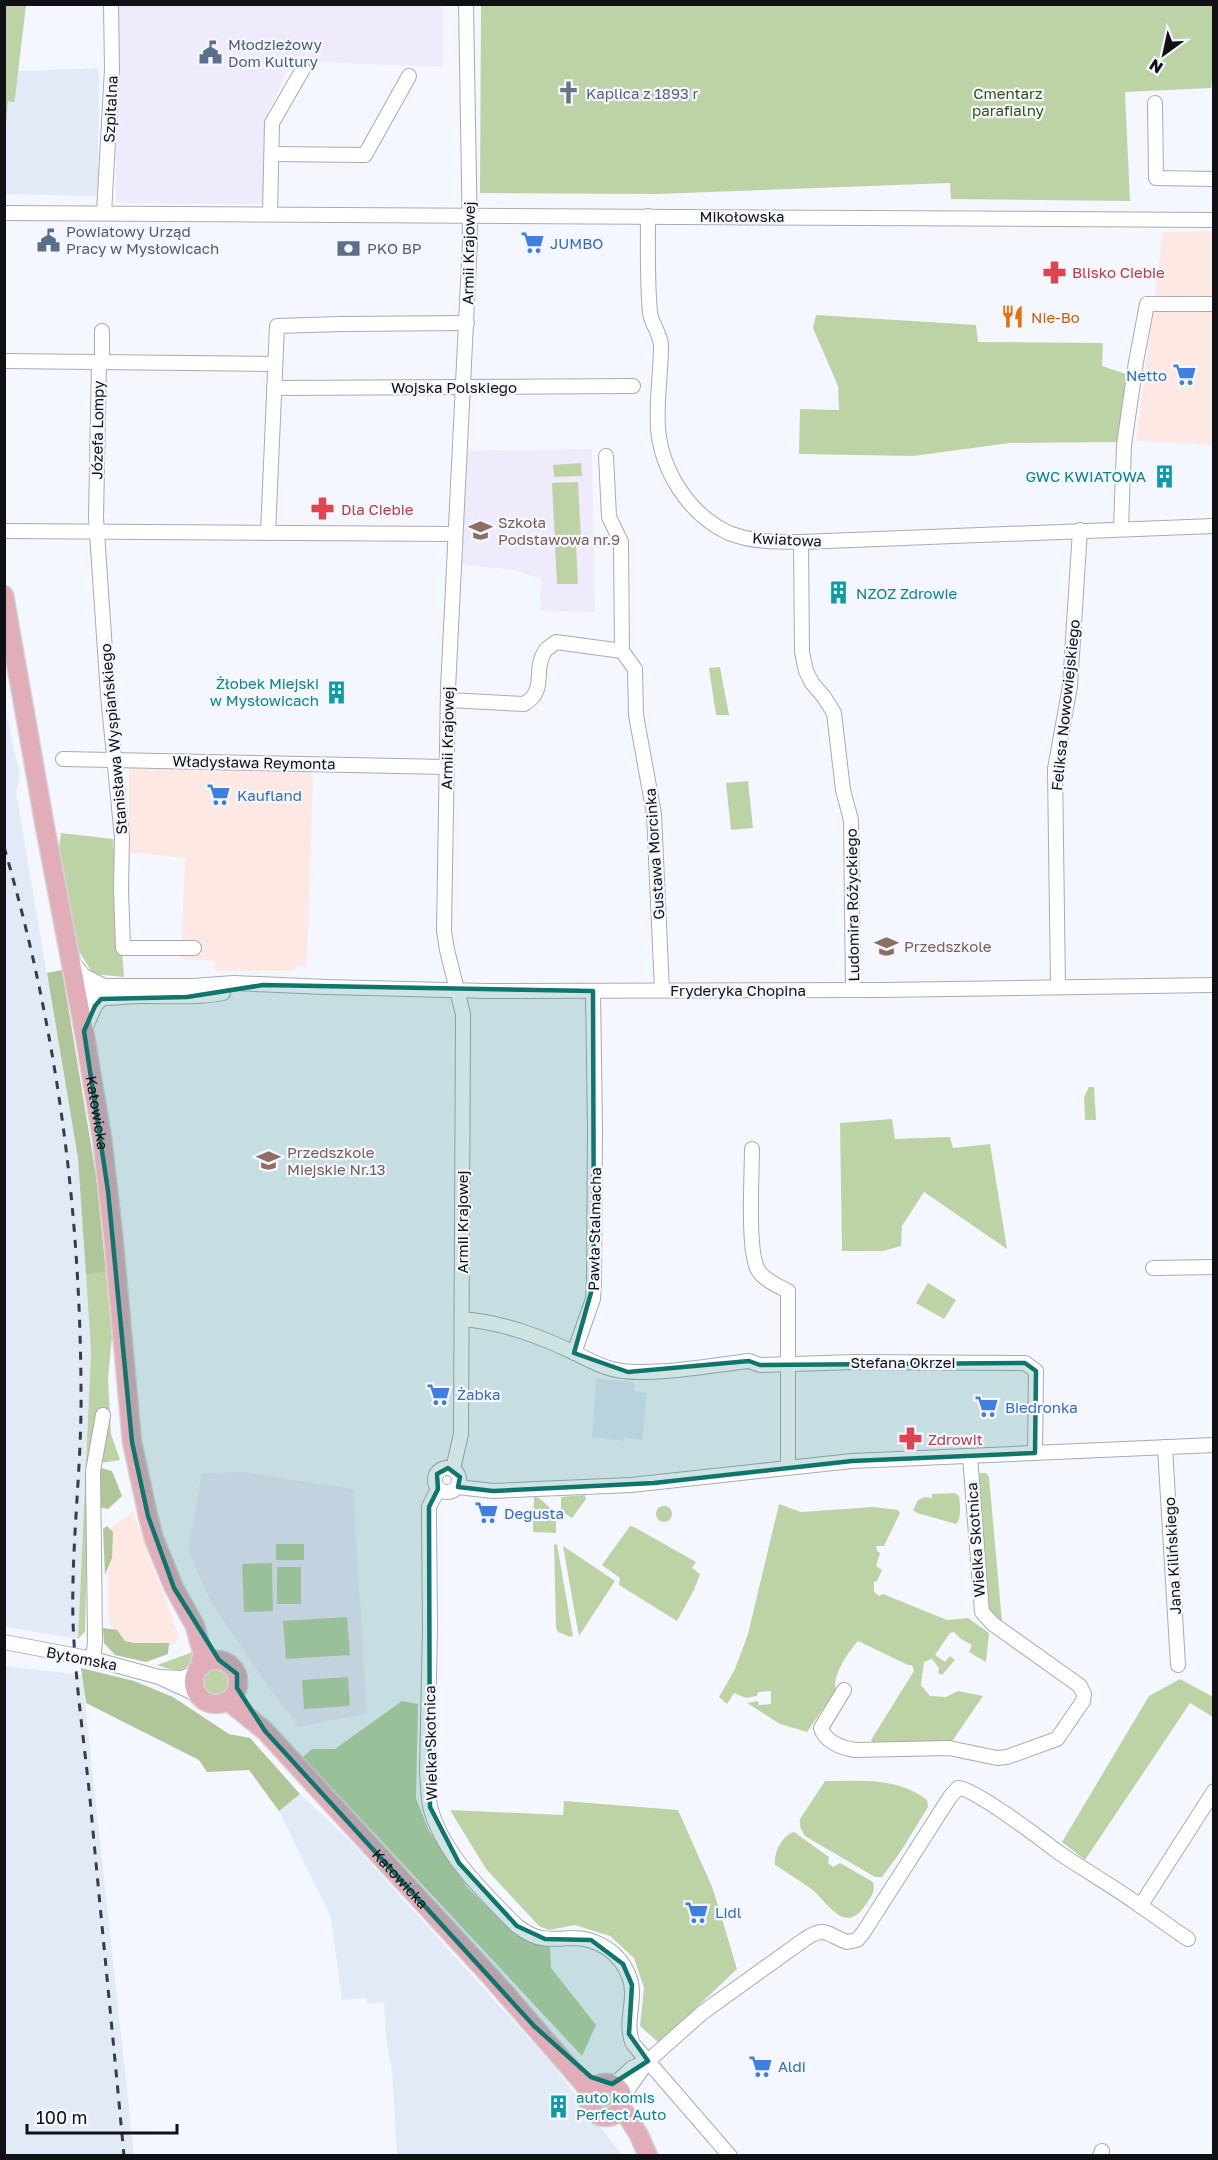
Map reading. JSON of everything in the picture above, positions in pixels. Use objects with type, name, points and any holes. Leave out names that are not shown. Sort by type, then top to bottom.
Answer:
[{"type":"main road","name":"Katowicka","points":[[4,595],[84,1031],[107,1181],[132,1442],[154,1539],[174,1588],[195,1626],[203,1653],[199,1668]]},
{"type":"main road","name":"Katowicka","points":[[195,1626],[211,1643],[219,1660]]},
{"type":"main road","points":[[212,1660],[219,1660],[237,1674],[233,1695],[218,1705],[208,1703],[198,1695],[194,1681],[199,1668],[212,1660]]},
{"type":"main road","name":"Katowicka","points":[[233,1695],[250,1705],[265,1731],[534,2026],[610,2097],[639,2135],[648,2156]]},
{"type":"main road","name":"Katowicka","points":[[610,2097],[644,2156]]},
{"type":"street","name":"Szpitalna","points":[[104,213],[112,69],[111,4]]},
{"type":"street","name":"Armii Krajowej","points":[[453,1469],[461,1434],[462,1014],[444,931],[446,767],[454,534],[464,387],[470,215],[466,4]]},
{"type":"street","points":[[270,214],[272,123],[303,69]]},
{"type":"street","points":[[272,154],[365,155],[410,76]]},
{"type":"street","points":[[1155,103],[1156,178],[1214,178]]},
{"type":"street","name":"Mikołowska","points":[[4,213],[1214,220]]},
{"type":"street","name":"Kwiatowa","points":[[648,216],[650,313],[661,345],[658,432],[662,451],[671,476],[680,489],[700,512],[729,532],[760,540],[801,542],[1214,526]]},
{"type":"street","points":[[1120,528],[1124,445],[1147,304],[1214,304]]},
{"type":"street","points":[[268,533],[277,326],[467,323]]},
{"type":"street","name":"Józefa Lompy","points":[[97,531],[99,362],[102,358],[102,331]]},
{"type":"street","points":[[4,361],[275,364]]},
{"type":"street","name":"Wojska Polskiego","points":[[274,388],[633,386]]},
{"type":"street","name":"Gustawa Morcinka","points":[[606,456],[609,517],[621,542],[622,651],[635,669],[636,715],[654,814],[662,990]]},
{"type":"street","name":"Feliksa Nowowiejskiego","points":[[1058,987],[1055,778],[1070,686],[1080,530]]},
{"type":"street","name":"Stanisława Wyspiańskiego","points":[[97,531],[108,694],[122,838],[123,948],[194,948]]},
{"type":"street","points":[[5,532],[454,534]]},
{"type":"street","name":"Ludomira Różyckiego","points":[[801,542],[802,652],[806,671],[812,683],[834,713],[843,790],[851,820],[853,990]]},
{"type":"street","points":[[448,700],[524,704],[538,692],[541,661],[545,650],[556,642],[622,651]]},
{"type":"street","name":"Władysława Reymonta","points":[[63,759],[446,767]]},
{"type":"street","points":[[71,960],[84,976],[103,992],[84,1031]]},
{"type":"street","name":"Fryderyka Chopina","points":[[77,993],[234,982],[263,985],[457,990],[593,991],[1214,985]]},
{"type":"street","name":"Fryderyka Chopina","points":[[103,992],[171,997],[211,995],[263,985]]},
{"type":"street","name":"Fryderyka Chopina","points":[[192,986],[211,995]]},
{"type":"street","name":"Fryderyka Chopina","points":[[171,997],[192,986]]},
{"type":"street","name":"Pawła Stalmacha","points":[[574,1353],[593,1299],[594,1282],[593,991]]},
{"type":"street","points":[[752,1149],[752,1245],[758,1270],[768,1280],[788,1291],[790,1363],[788,1467]]},
{"type":"street","points":[[1153,1268],[1214,1267]]},
{"type":"street","points":[[462,1319],[503,1324],[596,1364],[628,1372],[662,1371],[749,1361],[760,1365],[790,1363]]},
{"type":"street","name":"Stefana Okrzei","points":[[790,1363],[1025,1363],[1036,1371],[1035,1453]]},
{"type":"street","points":[[93,1659],[95,1642],[93,1471],[103,1415]]},
{"type":"street","points":[[458,1487],[486,1491],[631,1485],[852,1461],[1214,1445]]},
{"type":"street","name":"Jana Kilińskiego","points":[[1166,1447],[1178,1665]]},
{"type":"street","name":"Wielka Skotnica","points":[[844,1690],[821,1728],[825,1737],[843,1748],[855,1750],[949,1748],[997,1758],[1057,1739],[1083,1701],[1084,1694],[1080,1686],[993,1624],[982,1612],[970,1456]]},
{"type":"street","points":[[444,1468],[453,1469],[460,1477],[458,1487],[446,1493],[438,1489],[435,1483],[436,1474],[444,1468]]},
{"type":"street","name":"Wielka Skotnica","points":[[438,1489],[429,1507],[430,1628],[427,1773],[428,1794],[434,1818],[451,1850],[469,1876],[517,1926],[536,1937],[545,1939],[576,1938],[591,1941],[605,1946],[616,1954],[632,1985],[629,2034],[633,2044],[730,2156]]},
{"type":"street","name":"Bytomska","points":[[4,1642],[93,1659],[159,1677],[198,1695]]},
{"type":"street","name":"Bytomska","points":[[159,1677],[182,1678],[199,1668]]},
{"type":"street","points":[[610,2097],[719,1999],[814,1933],[825,1931],[847,1942],[857,1940],[958,1788],[970,1791],[1188,1939]]},
{"type":"street","points":[[1141,1905],[1214,1791]]},
{"type":"highlighted area","points":[[263,985],[593,991],[594,1282],[574,1353],[628,1372],[749,1361],[760,1365],[1025,1363],[1036,1371],[1035,1453],[852,1461],[654,1483],[493,1491],[458,1487],[460,1477],[448,1468],[437,1474],[438,1489],[429,1507],[430,1807],[459,1863],[517,1926],[545,1939],[591,1940],[623,1964],[632,1985],[629,2034],[648,2061],[612,2084],[591,2077],[534,2026],[265,1731],[237,1688],[237,1674],[219,1660],[174,1588],[148,1516],[132,1442],[108,1191],[84,1031],[95,1006],[101,999],[187,997]]},
{"type":"shaded area","points":[[117,5],[443,5],[443,67],[291,61],[264,123],[263,204],[116,203]]},
{"type":"shaded area","points":[[99,68],[98,196],[5,194],[4,136],[8,101],[14,101],[18,71]]},
{"type":"shaded area","points":[[1213,231],[1213,445],[1136,441],[1163,232]]},
{"type":"shaded area","points":[[592,449],[595,612],[540,611],[541,579],[515,570],[459,564],[465,451]]},
{"type":"shaded area","points":[[4,705],[20,775],[16,792],[78,1158],[91,1352],[78,1639],[5,1627]]},
{"type":"shaded area","points":[[129,765],[307,768],[313,778],[307,967],[296,966],[295,971],[215,971],[215,961],[181,959],[185,858],[129,852]]},
{"type":"shaded area","points":[[596,1379],[634,1382],[634,1391],[647,1393],[642,1440],[624,1437],[624,1441],[592,1437]]},
{"type":"shaded area","points":[[244,1472],[353,1489],[367,1713],[299,1727],[267,1685],[211,1602],[188,1550],[202,1473]]},
{"type":"shaded area","points":[[133,1512],[179,1637],[173,1645],[129,1648],[113,1634],[108,1617],[108,1530]]},
{"type":"shaded area","points":[[5,1666],[82,1675],[134,2155],[5,2155]]},
{"type":"shaded area","points":[[300,1794],[355,1846],[552,2064],[622,2155],[397,2155],[392,2072],[386,2038],[384,2002],[367,2004],[366,1998],[342,2000],[331,1918],[279,1811]]},
{"type":"green space","points":[[5,4],[26,5],[15,98],[14,102],[8,101],[5,136]]},
{"type":"green space","name":"Cmentarz parafialny","points":[[481,5],[1213,5],[1214,67],[1211,88],[1125,92],[1130,201],[951,199],[950,183],[657,194],[480,193]]},
{"type":"green space","points":[[816,315],[976,325],[978,342],[1103,343],[1102,366],[1129,375],[1118,442],[1010,443],[913,456],[799,454],[800,409],[839,410],[838,386],[813,328]]},
{"type":"green space","points":[[581,463],[582,476],[554,477],[553,465]]},
{"type":"green space","points":[[578,482],[581,539],[555,541],[552,483]]},
{"type":"green space","points":[[576,544],[578,584],[557,584],[555,545]]},
{"type":"green space","points":[[720,667],[729,715],[716,715],[709,668]]},
{"type":"green space","points":[[748,781],[753,828],[731,830],[726,783]]},
{"type":"green space","points":[[61,833],[113,839],[124,977],[93,974],[79,951],[58,855]]},
{"type":"green space","points":[[62,970],[96,1175],[106,1272],[86,1275],[78,1158],[47,973]]},
{"type":"green space","points":[[1089,1087],[1094,1087],[1096,1120],[1085,1120],[1084,1097]]},
{"type":"green space","points":[[892,1119],[895,1139],[950,1137],[953,1148],[990,1144],[1007,1249],[924,1192],[902,1226],[901,1246],[883,1251],[842,1251],[840,1123]]},
{"type":"green space","points":[[106,1272],[112,1336],[108,1379],[111,1434],[120,1460],[89,1465],[85,1632],[78,1639],[91,1352],[86,1275]]},
{"type":"green space","points":[[928,1283],[956,1300],[944,1319],[916,1303]]},
{"type":"green space","points":[[101,1468],[112,1471],[122,1496],[108,1509],[99,1507]]},
{"type":"green space","points":[[986,1473],[989,1477],[1002,1622],[997,1622],[985,1607],[977,1475]]},
{"type":"green space","points":[[955,1493],[959,1496],[960,1507],[956,1524],[913,1510],[918,1500],[925,1497],[932,1498],[932,1494]]},
{"type":"green space","points":[[585,1495],[586,1499],[572,1518],[561,1511],[561,1497]]},
{"type":"green space","points":[[534,1497],[539,1498],[556,1513],[556,1533],[533,1532]]},
{"type":"green space","points":[[779,1504],[801,1512],[873,1507],[898,1510],[900,1513],[884,1546],[876,1546],[880,1553],[876,1566],[882,1570],[877,1581],[874,1582],[874,1592],[879,1596],[883,1594],[947,1620],[968,1618],[989,1633],[986,1662],[969,1652],[972,1645],[954,1632],[950,1633],[935,1655],[945,1662],[950,1656],[955,1660],[942,1675],[938,1673],[939,1668],[932,1659],[924,1662],[921,1685],[930,1696],[946,1697],[958,1691],[983,1696],[953,1740],[949,1742],[873,1743],[871,1740],[914,1671],[912,1665],[858,1641],[838,1671],[836,1690],[807,1732],[780,1724],[747,1703],[758,1701],[759,1705],[771,1704],[771,1691],[758,1692],[757,1696],[746,1698],[734,1693],[727,1704],[719,1697],[735,1669],[748,1634]]},
{"type":"green space","points":[[661,1506],[667,1506],[672,1514],[670,1520],[661,1522],[656,1517],[656,1511]]},
{"type":"green space","points":[[107,1526],[113,1532],[112,1558],[105,1575],[103,1529]]},
{"type":"green space","points":[[630,1526],[696,1562],[692,1568],[700,1574],[677,1621],[619,1585],[620,1578],[602,1565]]},
{"type":"green space","points":[[276,1544],[304,1544],[304,1560],[276,1560]]},
{"type":"green space","points":[[554,1544],[557,1545],[573,1636],[570,1637],[558,1632],[556,1628]]},
{"type":"green space","points":[[563,1546],[615,1581],[579,1636],[578,1631]]},
{"type":"green space","points":[[272,1563],[273,1611],[244,1612],[242,1564]]},
{"type":"green space","points":[[277,1567],[301,1567],[301,1604],[277,1604]]},
{"type":"green space","points":[[347,1617],[350,1655],[286,1659],[283,1621]]},
{"type":"green space","points":[[103,1628],[117,1630],[125,1641],[169,1643],[168,1654],[146,1662],[115,1655],[104,1643]]},
{"type":"green space","points":[[193,1652],[189,1665],[180,1670],[157,1665]]},
{"type":"green space","points":[[81,1668],[134,1681],[173,1697],[229,1734],[250,1738],[300,1794],[279,1811],[249,1770],[207,1772],[199,1760],[86,1703]]},
{"type":"green space","points":[[217,1669],[227,1673],[231,1683],[227,1693],[217,1697],[207,1693],[203,1683],[207,1673]]},
{"type":"green space","points":[[348,1677],[350,1706],[304,1709],[302,1680]]},
{"type":"green space","points":[[1180,1679],[1213,1697],[1213,1717],[1190,1703],[1085,1860],[1062,1842],[1149,1696]]},
{"type":"green space","points":[[402,1701],[418,1704],[416,1798],[429,1831],[467,1887],[515,1935],[550,1947],[551,1968],[596,2025],[582,2056],[303,1757],[312,1749],[335,1749]]},
{"type":"green space","points":[[825,1781],[865,1781],[891,1784],[904,1787],[927,1800],[928,1807],[882,1877],[875,1877],[805,1836],[800,1826],[800,1819]]},
{"type":"green space","points":[[564,1801],[678,1810],[713,1889],[737,1969],[659,2043],[640,2026],[644,1988],[634,1958],[610,1936],[575,1925],[549,1930],[539,1926],[486,1869],[450,1810],[563,1815]]},
{"type":"green space","points":[[794,1832],[829,1857],[828,1863],[833,1867],[840,1863],[873,1882],[873,1894],[859,1913],[851,1917],[837,1914],[810,1888],[775,1865],[779,1846],[785,1837]]},
{"type":"green space","points":[[606,2091],[612,2094],[615,2100],[612,2106],[606,2109],[600,2106],[597,2100],[600,2094]]},
{"type":"railway","points":[[4,847],[38,980],[62,1115],[70,1183],[80,1320],[81,1389],[73,1592],[74,1643],[124,2156]]},
{"type":"place","name":"Młodzieżowy Dom Kultury","points":[[210,53]]},
{"type":"place","name":"Kaplica z 1893 r","points":[[568,93]]},
{"type":"place","name":"Powiatowy Urząd Pracy w Mysłowicach","points":[[48,240]]},
{"type":"place","name":"JUMBO","points":[[532,243]]},
{"type":"place","name":"PKO BP","points":[[349,248]]},
{"type":"place","name":"Blisko Ciebie","points":[[1054,272]]},
{"type":"place","name":"Nie-Bo","points":[[1013,317]]},
{"type":"place","name":"Netto","points":[[1185,375]]},
{"type":"place","name":"GWC KWIATOWA","points":[[1164,476]]},
{"type":"place","name":"Dla Ciebie","points":[[323,509]]},
{"type":"place","name":"Szkoła Podstawowa nr.9","points":[[480,531]]},
{"type":"place","name":"NZOZ Zdrowie","points":[[838,593]]},
{"type":"place","name":"Żłobek Miejski w Mysłowicach","points":[[337,692]]},
{"type":"place","name":"Kaufland","points":[[219,795]]},
{"type":"place","name":"Przedszkole","points":[[886,946]]},
{"type":"place","name":"Przedszkole Miejskie Nr.13","points":[[269,1161]]},
{"type":"place","name":"Żabka","points":[[439,1394]]},
{"type":"place","name":"Biedronka","points":[[987,1407]]},
{"type":"place","name":"Zdrowit","points":[[910,1439]]},
{"type":"place","name":"Degusta","points":[[486,1513]]},
{"type":"place","name":"Lidl","points":[[697,1912]]},
{"type":"place","name":"Aldi","points":[[760,2066]]},
{"type":"place","name":"auto komis Perfect Auto","points":[[558,2106]]}]
